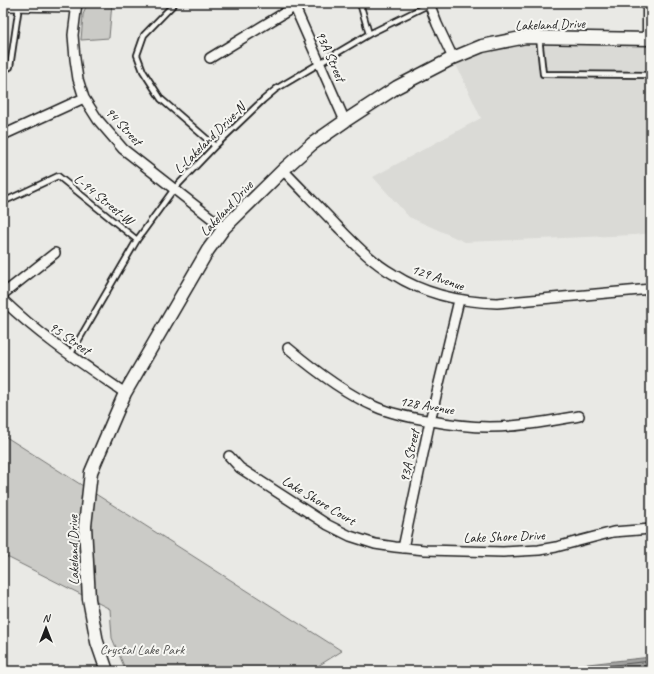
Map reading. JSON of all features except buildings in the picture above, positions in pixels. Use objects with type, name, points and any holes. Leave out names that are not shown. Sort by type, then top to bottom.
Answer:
[{"type":"street","points":[[429,3],[453,58]]},
{"type":"street","points":[[649,3],[650,39]]},
{"type":"street","points":[[3,6],[77,5]]},
{"type":"street","name":"94 Street","points":[[77,5],[73,35],[78,79],[84,98],[98,120],[124,148],[224,228]]},
{"type":"street","points":[[210,58],[294,5]]},
{"type":"street","name":"93A Street","points":[[294,5],[344,121]]},
{"type":"street","name":"Lakeland Drive","points":[[107,671],[97,642],[89,599],[85,526],[91,472],[125,393],[208,250],[224,228],[283,170],[312,144],[344,121],[397,87],[453,58],[482,46],[526,37],[650,39]]},
{"type":"street","points":[[3,135],[84,98]]},
{"type":"street","name":"129 Avenue","points":[[283,170],[364,253],[380,266],[406,282],[426,290],[459,300],[497,303],[651,289]]},
{"type":"street","points":[[3,294],[55,253]]},
{"type":"street","name":"95 Street","points":[[3,300],[23,320],[46,339],[125,393]]},
{"type":"street","name":"93A Street","points":[[403,548],[430,421],[459,300]]},
{"type":"street","name":"128 Avenue","points":[[288,348],[313,369],[350,393],[375,407],[397,415],[466,426],[490,427],[517,426],[579,416]]},
{"type":"street","name":"Lake Shore Court","points":[[229,456],[240,468],[328,525],[350,536],[375,544],[403,548]]},
{"type":"street","name":"Lake Shore Drive","points":[[403,548],[503,552],[531,551],[556,547],[613,532],[651,529]]},
{"type":"lane","points":[[175,3],[144,35],[137,55],[143,71],[161,99],[215,146]]},
{"type":"lane","points":[[360,3],[369,34]]},
{"type":"lane","name":"L-Lakeland Drive-N","points":[[70,355],[137,240],[174,189],[215,146],[276,89],[369,34],[429,3]]},
{"type":"lane","points":[[3,70],[10,67],[19,6]]},
{"type":"lane","points":[[539,37],[543,74],[651,75]]},
{"type":"lane","name":"L-94 Street-W","points":[[3,202],[58,176],[137,240]]},
{"type":"shaded area","points":[[526,37],[651,39],[651,233],[465,242],[409,217],[373,177],[481,118],[453,58]]},
{"type":"green space","points":[[87,3],[112,3],[109,38],[81,40],[83,15]]},
{"type":"green space","name":"Crystal Lake Park","points":[[3,435],[342,651],[310,671],[126,671],[112,638],[110,609],[3,555]]},
{"type":"water","points":[[651,657],[651,671],[531,671],[534,670]]}]
